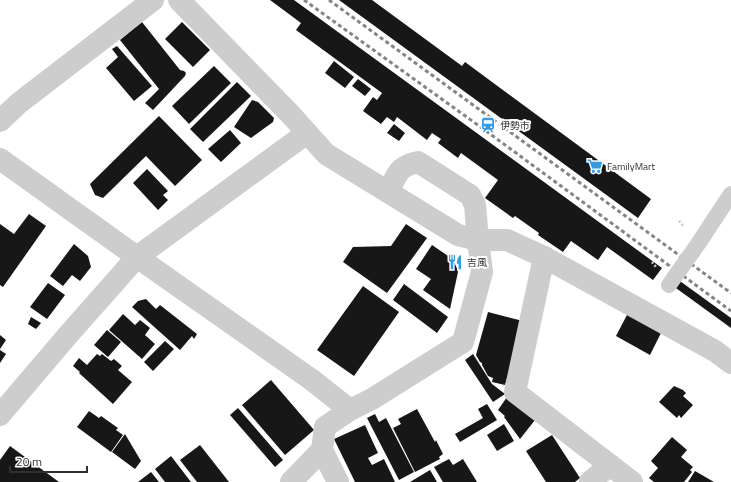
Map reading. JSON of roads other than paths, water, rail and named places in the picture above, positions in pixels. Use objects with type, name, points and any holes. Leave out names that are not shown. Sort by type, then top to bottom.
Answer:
[{"type":"street","points":[[0,121],[19,102],[153,0]]},
{"type":"street","points":[[179,0],[292,116],[326,154],[458,235],[478,240],[507,240],[544,257],[715,351],[731,364]]},
{"type":"street","points":[[0,415],[63,340],[137,257],[307,133]]},
{"type":"street","points":[[0,159],[312,380],[350,410]]},
{"type":"street","points":[[338,482],[322,450],[325,427],[350,410],[372,399],[463,342],[482,272],[475,205],[470,195],[418,162],[408,164],[400,170],[388,192]]},
{"type":"street","points":[[669,285],[731,194]]},
{"type":"street","points":[[544,257],[515,392],[632,482]]},
{"type":"street","points":[[291,482],[322,450]]},
{"type":"street","points":[[590,482],[610,465]]},
{"type":"railway","points":[[304,0],[482,128],[731,311]]},
{"type":"railway","points":[[329,0],[731,293]]},
{"type":"place","name":"伊勢市","points":[[488,125]]},
{"type":"place","name":"FamilyMart","points":[[595,166]]},
{"type":"place","name":"吉風","points":[[455,262]]}]
